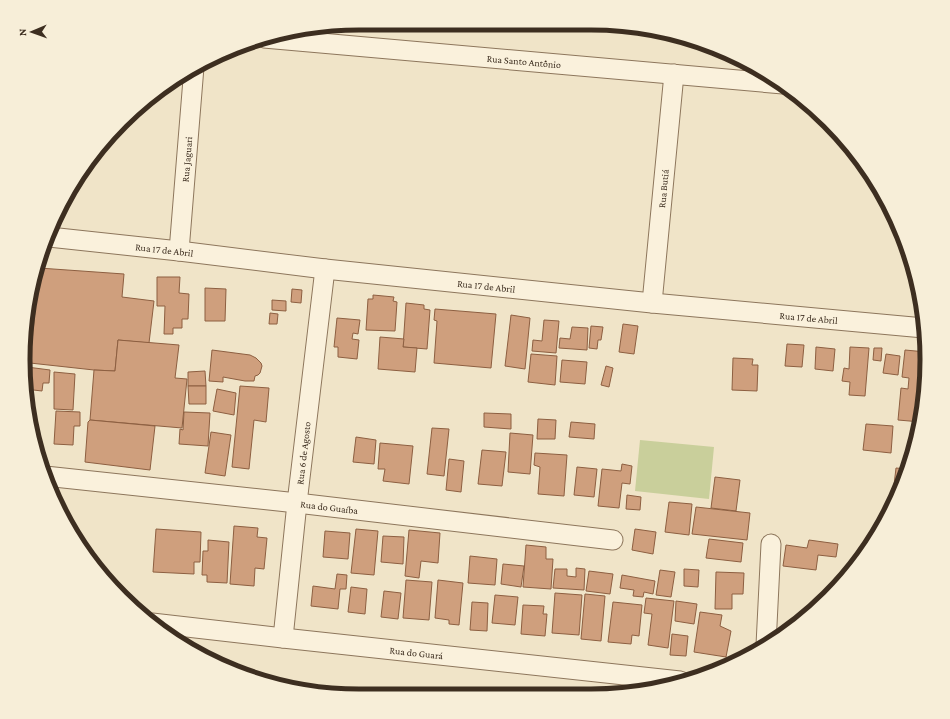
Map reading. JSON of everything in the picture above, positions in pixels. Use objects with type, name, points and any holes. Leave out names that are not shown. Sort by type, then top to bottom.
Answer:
[{"type":"street","name":"Rua Santo Antônio","points":[[281,39],[769,83]]},
{"type":"street","name":"Rua Butiá","points":[[652,303],[674,74]]},
{"type":"street","name":"Rua Jaguari","points":[[179,251],[193,75]]},
{"type":"street","name":"Rua 17 de Abril","points":[[53,237],[652,303],[918,327]]},
{"type":"street","name":"Rua 6 de Agosto","points":[[282,638],[325,268]]},
{"type":"street","name":"Rua do Guaíba","points":[[51,477],[297,503],[613,540]]},
{"type":"street","points":[[766,638],[771,544]]},
{"type":"street","name":"Rua do Guará","points":[[164,624],[669,680]]},
{"type":"green space","points":[[640,440],[714,447],[709,499],[635,491]]},
{"type":"building","points":[[43,268],[124,274],[122,297],[154,301],[149,343],[118,340],[115,371],[94,370],[30,362],[37,292]]},
{"type":"building","points":[[157,277],[180,277],[179,293],[189,294],[188,319],[182,319],[182,328],[173,328],[173,334],[164,334],[165,306],[157,306]]},
{"type":"building","points":[[205,288],[226,289],[225,321],[205,321]]},
{"type":"building","points":[[292,289],[302,290],[301,303],[291,302]]},
{"type":"building","points":[[373,295],[394,297],[393,301],[397,302],[395,331],[366,330],[368,299],[373,299]]},
{"type":"building","points":[[272,300],[286,301],[286,311],[272,310]]},
{"type":"building","points":[[406,303],[424,305],[424,309],[430,310],[427,349],[403,347]]},
{"type":"building","points":[[435,309],[496,314],[491,368],[434,363],[437,321],[434,320]]},
{"type":"building","points":[[270,313],[278,314],[277,324],[269,324]]},
{"type":"building","points":[[511,315],[530,318],[525,369],[505,366]]},
{"type":"building","points":[[337,318],[360,320],[358,334],[353,333],[352,339],[359,340],[357,359],[338,357],[338,347],[334,347]]},
{"type":"building","points":[[544,320],[559,321],[556,353],[532,351],[533,340],[542,341]]},
{"type":"building","points":[[623,324],[638,326],[634,354],[619,352]]},
{"type":"building","points":[[591,326],[603,327],[601,340],[598,340],[597,349],[589,348]]},
{"type":"building","points":[[572,327],[588,328],[587,350],[559,348],[560,338],[570,339]]},
{"type":"building","points":[[380,337],[404,339],[403,347],[417,348],[415,372],[378,369]]},
{"type":"building","points":[[118,340],[179,345],[175,378],[187,379],[182,428],[90,420],[94,370],[115,371]]},
{"type":"building","points":[[787,344],[804,345],[802,367],[785,366]]},
{"type":"building","points":[[816,347],[835,349],[833,371],[815,369]]},
{"type":"building","points":[[850,347],[869,348],[865,396],[849,395],[850,382],[842,381],[844,368],[849,369]]},
{"type":"building","points":[[874,348],[882,348],[881,361],[873,360]]},
{"type":"building","points":[[212,350],[250,355],[261,363],[262,366],[260,373],[255,376],[254,381],[223,377],[223,382],[209,381]]},
{"type":"building","points":[[905,350],[920,351],[919,381],[914,421],[898,420],[901,388],[908,389],[909,378],[902,377]]},
{"type":"building","points":[[531,354],[557,356],[555,385],[528,382]]},
{"type":"building","points":[[886,354],[900,356],[898,375],[883,373]]},
{"type":"building","points":[[733,358],[753,359],[752,365],[758,365],[757,391],[732,390]]},
{"type":"building","points":[[562,360],[587,362],[585,384],[560,382]]},
{"type":"building","points":[[606,366],[613,368],[609,387],[601,385]]},
{"type":"building","points":[[30,367],[50,370],[49,383],[43,383],[42,391],[32,390]]},
{"type":"building","points":[[205,371],[206,386],[188,386],[188,372]]},
{"type":"building","points":[[54,372],[75,374],[73,410],[54,409]]},
{"type":"building","points":[[188,386],[206,386],[206,404],[189,404]]},
{"type":"building","points":[[240,386],[269,388],[266,422],[254,420],[249,469],[232,467]]},
{"type":"building","points":[[217,389],[236,393],[234,415],[213,411]]},
{"type":"building","points":[[56,411],[80,412],[80,426],[74,426],[73,445],[54,444]]},
{"type":"building","points":[[184,412],[210,413],[208,446],[179,444],[180,429],[183,430]]},
{"type":"building","points":[[484,413],[511,414],[511,429],[484,427]]},
{"type":"building","points":[[538,419],[556,420],[555,439],[537,439]]},
{"type":"building","points":[[90,420],[155,426],[150,470],[85,462],[88,422]]},
{"type":"building","points":[[571,422],[595,424],[594,439],[569,437]]},
{"type":"building","points":[[866,424],[893,426],[891,453],[863,450]]},
{"type":"building","points":[[432,428],[449,429],[444,476],[427,474]]},
{"type":"building","points":[[211,432],[231,435],[225,476],[205,473]]},
{"type":"building","points":[[510,433],[533,435],[530,474],[508,472]]},
{"type":"building","points":[[356,437],[376,440],[374,464],[353,462]]},
{"type":"building","points":[[380,443],[413,446],[409,484],[383,481],[385,469],[378,469]]},
{"type":"building","points":[[482,450],[506,452],[502,486],[478,484]]},
{"type":"building","points":[[535,453],[567,455],[564,496],[538,494],[540,467],[534,465]]},
{"type":"building","points":[[449,459],[464,461],[461,492],[446,490]]},
{"type":"building","points":[[622,464],[632,466],[630,484],[622,483],[619,508],[598,506],[602,469],[621,471]]},
{"type":"building","points":[[577,467],[597,469],[594,497],[574,495]]},
{"type":"building","points":[[896,468],[902,469],[895,485],[894,485]]},
{"type":"building","points":[[715,477],[740,480],[736,511],[711,508]]},
{"type":"building","points":[[627,495],[641,497],[640,510],[626,509]]},
{"type":"building","points":[[669,502],[692,504],[689,535],[665,532]]},
{"type":"building","points":[[696,507],[750,513],[747,540],[692,534]]},
{"type":"building","points":[[234,526],[258,528],[257,537],[267,538],[264,569],[255,568],[254,586],[230,584]]},
{"type":"building","points":[[156,529],[201,532],[200,562],[194,562],[194,574],[153,572]]},
{"type":"building","points":[[356,529],[378,531],[374,575],[351,573]]},
{"type":"building","points":[[635,529],[656,532],[653,554],[632,550]]},
{"type":"building","points":[[409,530],[440,533],[438,563],[421,561],[419,578],[405,576]]},
{"type":"building","points":[[325,531],[350,533],[348,559],[323,557]]},
{"type":"building","points":[[383,536],[404,537],[403,564],[381,562]]},
{"type":"building","points":[[709,539],[743,543],[741,562],[706,558]]},
{"type":"building","points":[[208,540],[229,542],[227,583],[207,582],[207,575],[202,575],[203,551],[208,551]]},
{"type":"building","points":[[809,540],[838,544],[836,557],[818,555],[816,570],[783,566],[786,545],[807,548]]},
{"type":"building","points":[[526,545],[546,547],[546,559],[553,559],[551,589],[523,587]]},
{"type":"building","points":[[470,556],[497,559],[495,585],[468,583]]},
{"type":"building","points":[[503,564],[524,566],[521,587],[501,584]]},
{"type":"building","points":[[576,568],[585,569],[584,590],[553,588],[555,569],[567,569],[567,576],[576,577]]},
{"type":"building","points":[[684,569],[699,570],[698,587],[684,586]]},
{"type":"building","points":[[660,570],[675,572],[671,597],[656,595]]},
{"type":"building","points":[[589,571],[613,574],[610,594],[586,591]]},
{"type":"building","points":[[716,572],[744,573],[743,594],[732,594],[732,609],[715,609]]},
{"type":"building","points":[[337,574],[347,575],[346,589],[340,589],[338,609],[311,606],[313,586],[335,589]]},
{"type":"building","points":[[622,575],[655,581],[653,594],[644,592],[643,597],[633,596],[634,590],[620,588]]},
{"type":"building","points":[[406,580],[432,582],[429,620],[403,618]]},
{"type":"building","points":[[438,580],[463,583],[459,625],[449,624],[449,620],[435,618]]},
{"type":"building","points":[[351,587],[367,589],[365,614],[348,612]]},
{"type":"building","points":[[384,591],[401,593],[398,619],[381,617]]},
{"type":"building","points":[[555,593],[582,595],[579,635],[552,633]]},
{"type":"building","points":[[585,594],[605,596],[601,641],[581,639]]},
{"type":"building","points":[[495,595],[518,597],[515,625],[492,623]]},
{"type":"building","points":[[646,598],[674,601],[668,648],[648,645],[652,614],[644,613]]},
{"type":"building","points":[[676,601],[697,604],[694,624],[675,621]]},
{"type":"building","points":[[472,602],[488,603],[487,631],[470,630]]},
{"type":"building","points":[[613,602],[642,605],[639,636],[632,635],[631,644],[608,642]]},
{"type":"building","points":[[523,605],[544,606],[543,614],[547,614],[545,636],[521,634]]},
{"type":"building","points":[[700,612],[722,615],[720,626],[731,631],[726,657],[694,652]]},
{"type":"building","points":[[672,634],[688,636],[686,656],[670,655]]}]
